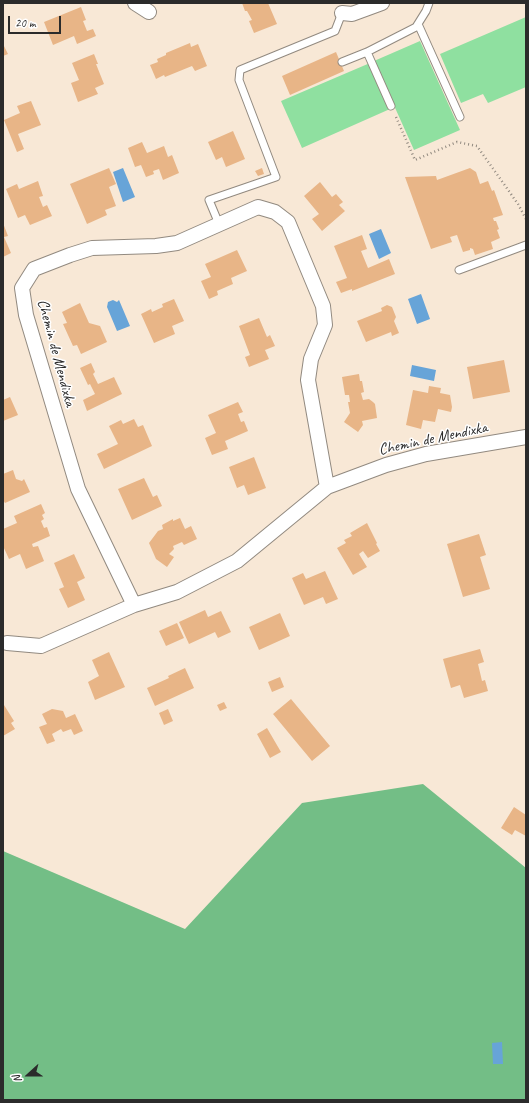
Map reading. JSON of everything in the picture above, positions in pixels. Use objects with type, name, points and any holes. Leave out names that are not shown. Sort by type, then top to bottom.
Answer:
[{"type":"street","points":[[135,3],[149,12]]},
{"type":"street","points":[[342,14],[352,14],[382,3]]},
{"type":"street","name":"Chemin de Mendixka","points":[[327,487],[308,380],[311,359],[325,324],[323,306],[288,222],[275,212],[258,207],[177,243],[156,246],[92,248],[70,254],[34,269],[22,288],[26,315],[78,489],[134,606],[177,592],[237,562],[327,487],[386,465],[426,454],[526,437]]},
{"type":"street","points":[[7,643],[41,646],[134,606]]},
{"type":"lane","points":[[342,62],[367,52],[416,27],[429,3]]},
{"type":"lane","points":[[219,224],[209,200],[276,177],[239,80],[240,70],[335,31],[342,14]]},
{"type":"lane","points":[[418,24],[460,117]]},
{"type":"lane","points":[[367,52],[391,106]]},
{"type":"lane","points":[[459,270],[526,245]]},
{"type":"path","points":[[391,106],[416,160],[457,142],[477,146],[518,204],[526,219]]},
{"type":"green space","points":[[526,17],[526,87],[488,103],[483,94],[461,103],[440,54]]},
{"type":"green space","points":[[420,41],[460,130],[414,150],[374,61]]},
{"type":"green space","points":[[370,63],[390,109],[302,148],[281,101]]},
{"type":"green space","points":[[423,784],[526,868],[526,1100],[3,1100],[3,851],[185,929],[302,803]]},
{"type":"water","points":[[123,168],[135,197],[123,202],[113,172]]},
{"type":"water","points":[[381,229],[391,253],[379,259],[369,234]]},
{"type":"water","points":[[421,294],[430,319],[417,324],[408,299]]},
{"type":"water","points":[[113,300],[117,302],[119,300],[130,326],[117,331],[107,307],[108,302]]},
{"type":"water","points":[[412,365],[436,370],[434,381],[410,376]]},
{"type":"water","points":[[502,1042],[503,1064],[493,1064],[492,1043]]},
{"type":"building","points":[[242,3],[268,3],[277,24],[254,33],[249,21],[252,20],[247,11],[245,11]]},
{"type":"building","points":[[81,7],[86,20],[83,21],[87,31],[93,29],[96,36],[77,44],[74,36],[53,45],[44,22]]},
{"type":"building","points":[[190,43],[191,47],[198,44],[207,66],[195,71],[192,66],[156,79],[150,65],[158,62],[157,59],[166,55],[166,53]]},
{"type":"building","points":[[3,44],[8,54],[3,56]]},
{"type":"building","points":[[336,52],[344,71],[290,95],[282,76]]},
{"type":"building","points":[[94,54],[98,64],[96,64],[104,84],[95,88],[98,94],[78,102],[71,83],[79,80],[72,63]]},
{"type":"building","points":[[31,101],[41,125],[18,134],[24,149],[17,152],[4,120],[20,113],[17,106]]},
{"type":"building","points":[[233,131],[245,159],[226,167],[222,157],[216,160],[208,142]]},
{"type":"building","points":[[142,142],[147,153],[164,146],[168,157],[172,155],[179,173],[163,180],[159,169],[153,171],[154,174],[146,177],[141,165],[135,167],[128,148]]},
{"type":"building","points":[[109,168],[116,184],[109,187],[116,206],[105,210],[107,215],[87,224],[70,184]]},
{"type":"building","points":[[262,168],[264,174],[258,176],[255,171]]},
{"type":"building","points":[[470,168],[476,172],[480,184],[488,181],[492,191],[494,190],[503,215],[493,218],[499,229],[497,230],[500,238],[491,242],[493,249],[475,255],[473,249],[470,248],[470,250],[463,252],[457,235],[450,237],[452,242],[431,249],[405,177],[436,176],[437,180]]},
{"type":"building","points":[[38,181],[43,196],[39,197],[43,207],[47,205],[52,216],[30,225],[25,215],[18,218],[6,189],[17,184],[19,189]]},
{"type":"building","points":[[320,182],[332,197],[336,194],[343,202],[339,205],[345,211],[322,231],[312,219],[319,214],[304,196]]},
{"type":"building","points":[[3,223],[8,236],[4,237],[11,253],[3,257]]},
{"type":"building","points":[[362,235],[367,249],[361,251],[368,268],[389,259],[395,274],[352,291],[352,289],[341,293],[336,282],[347,278],[334,246]]},
{"type":"building","points":[[237,250],[247,271],[231,278],[233,284],[217,291],[218,295],[209,299],[201,281],[211,277],[205,264]]},
{"type":"building","points":[[174,299],[184,321],[172,326],[175,334],[154,343],[141,314],[151,309],[152,312],[163,307],[162,304]]},
{"type":"building","points":[[80,303],[89,323],[100,326],[107,342],[81,354],[77,345],[73,346],[63,324],[67,323],[62,312]]},
{"type":"building","points":[[387,305],[392,307],[396,317],[394,321],[399,333],[392,336],[391,332],[366,342],[357,321],[382,311],[381,308]]},
{"type":"building","points":[[259,318],[267,337],[270,335],[275,346],[265,350],[269,359],[249,367],[245,357],[250,355],[239,326]]},
{"type":"building","points":[[504,360],[510,392],[473,399],[467,367]]},
{"type":"building","points":[[91,363],[95,372],[93,374],[98,384],[114,377],[122,394],[87,411],[83,400],[95,394],[90,384],[88,385],[80,368]]},
{"type":"building","points":[[359,374],[364,392],[361,393],[363,400],[369,399],[375,404],[377,418],[362,421],[363,425],[358,432],[344,422],[350,413],[348,402],[350,402],[349,395],[345,395],[342,377]]},
{"type":"building","points":[[429,386],[441,388],[440,393],[450,395],[452,407],[451,412],[438,409],[435,422],[423,420],[421,429],[406,425],[413,390],[428,393]]},
{"type":"building","points":[[10,397],[18,415],[3,421],[3,400]]},
{"type":"building","points":[[238,402],[243,412],[238,414],[241,422],[244,421],[248,431],[225,441],[228,449],[212,455],[205,438],[216,433],[208,415]]},
{"type":"building","points":[[134,419],[138,427],[143,425],[152,446],[104,469],[97,454],[118,444],[109,426],[121,420],[123,424]]},
{"type":"building","points":[[254,457],[266,488],[248,495],[244,485],[237,488],[229,467]]},
{"type":"building","points":[[13,470],[16,479],[22,481],[24,479],[30,492],[5,503],[3,500],[3,474]]},
{"type":"building","points":[[144,478],[153,497],[157,495],[162,506],[132,520],[118,489]]},
{"type":"building","points":[[41,504],[45,513],[42,515],[44,519],[41,521],[44,528],[47,527],[50,536],[32,544],[33,547],[38,546],[44,561],[26,569],[20,554],[9,559],[3,546],[3,529],[17,523],[14,516]]},
{"type":"building","points":[[180,518],[185,529],[191,526],[197,539],[184,545],[182,542],[173,546],[174,549],[169,554],[174,557],[167,567],[156,559],[149,543],[158,531],[163,529],[162,525],[173,519],[173,521]]},
{"type":"building","points":[[367,523],[380,551],[368,558],[363,551],[359,554],[367,567],[353,575],[337,548],[346,543],[344,540],[352,536],[350,533]]},
{"type":"building","points":[[479,534],[486,555],[480,557],[490,589],[463,597],[447,544]]},
{"type":"building","points":[[74,554],[85,578],[77,582],[85,600],[68,608],[59,589],[64,587],[54,563]]},
{"type":"building","points":[[325,571],[338,599],[326,604],[323,597],[304,605],[292,578],[303,573],[306,579]]},
{"type":"building","points":[[205,610],[208,617],[221,611],[231,632],[218,638],[215,632],[189,644],[179,622]]},
{"type":"building","points":[[280,613],[290,636],[259,650],[249,627]]},
{"type":"building","points":[[177,623],[184,638],[166,646],[159,631]]},
{"type":"building","points":[[480,649],[484,662],[478,664],[482,681],[485,680],[488,691],[464,698],[460,685],[451,688],[443,659]]},
{"type":"building","points":[[109,652],[125,687],[95,700],[88,682],[99,676],[92,660]]},
{"type":"building","points":[[185,668],[194,688],[155,706],[147,688],[169,678],[168,676]]},
{"type":"building","points":[[280,677],[284,687],[272,692],[268,682]]},
{"type":"building","points":[[291,699],[330,746],[312,761],[273,714]]},
{"type":"building","points":[[224,702],[227,708],[220,711],[217,705]]},
{"type":"building","points":[[3,705],[14,721],[11,723],[15,729],[3,736]]},
{"type":"building","points":[[52,709],[63,711],[66,718],[75,714],[83,731],[74,735],[71,729],[63,732],[61,729],[52,734],[55,741],[47,744],[39,727],[47,724],[42,714]]},
{"type":"building","points":[[168,709],[173,721],[164,725],[159,713]]},
{"type":"building","points":[[267,728],[281,752],[270,758],[257,734]]},
{"type":"building","points":[[514,807],[526,815],[526,836],[515,830],[512,835],[501,828]]}]
